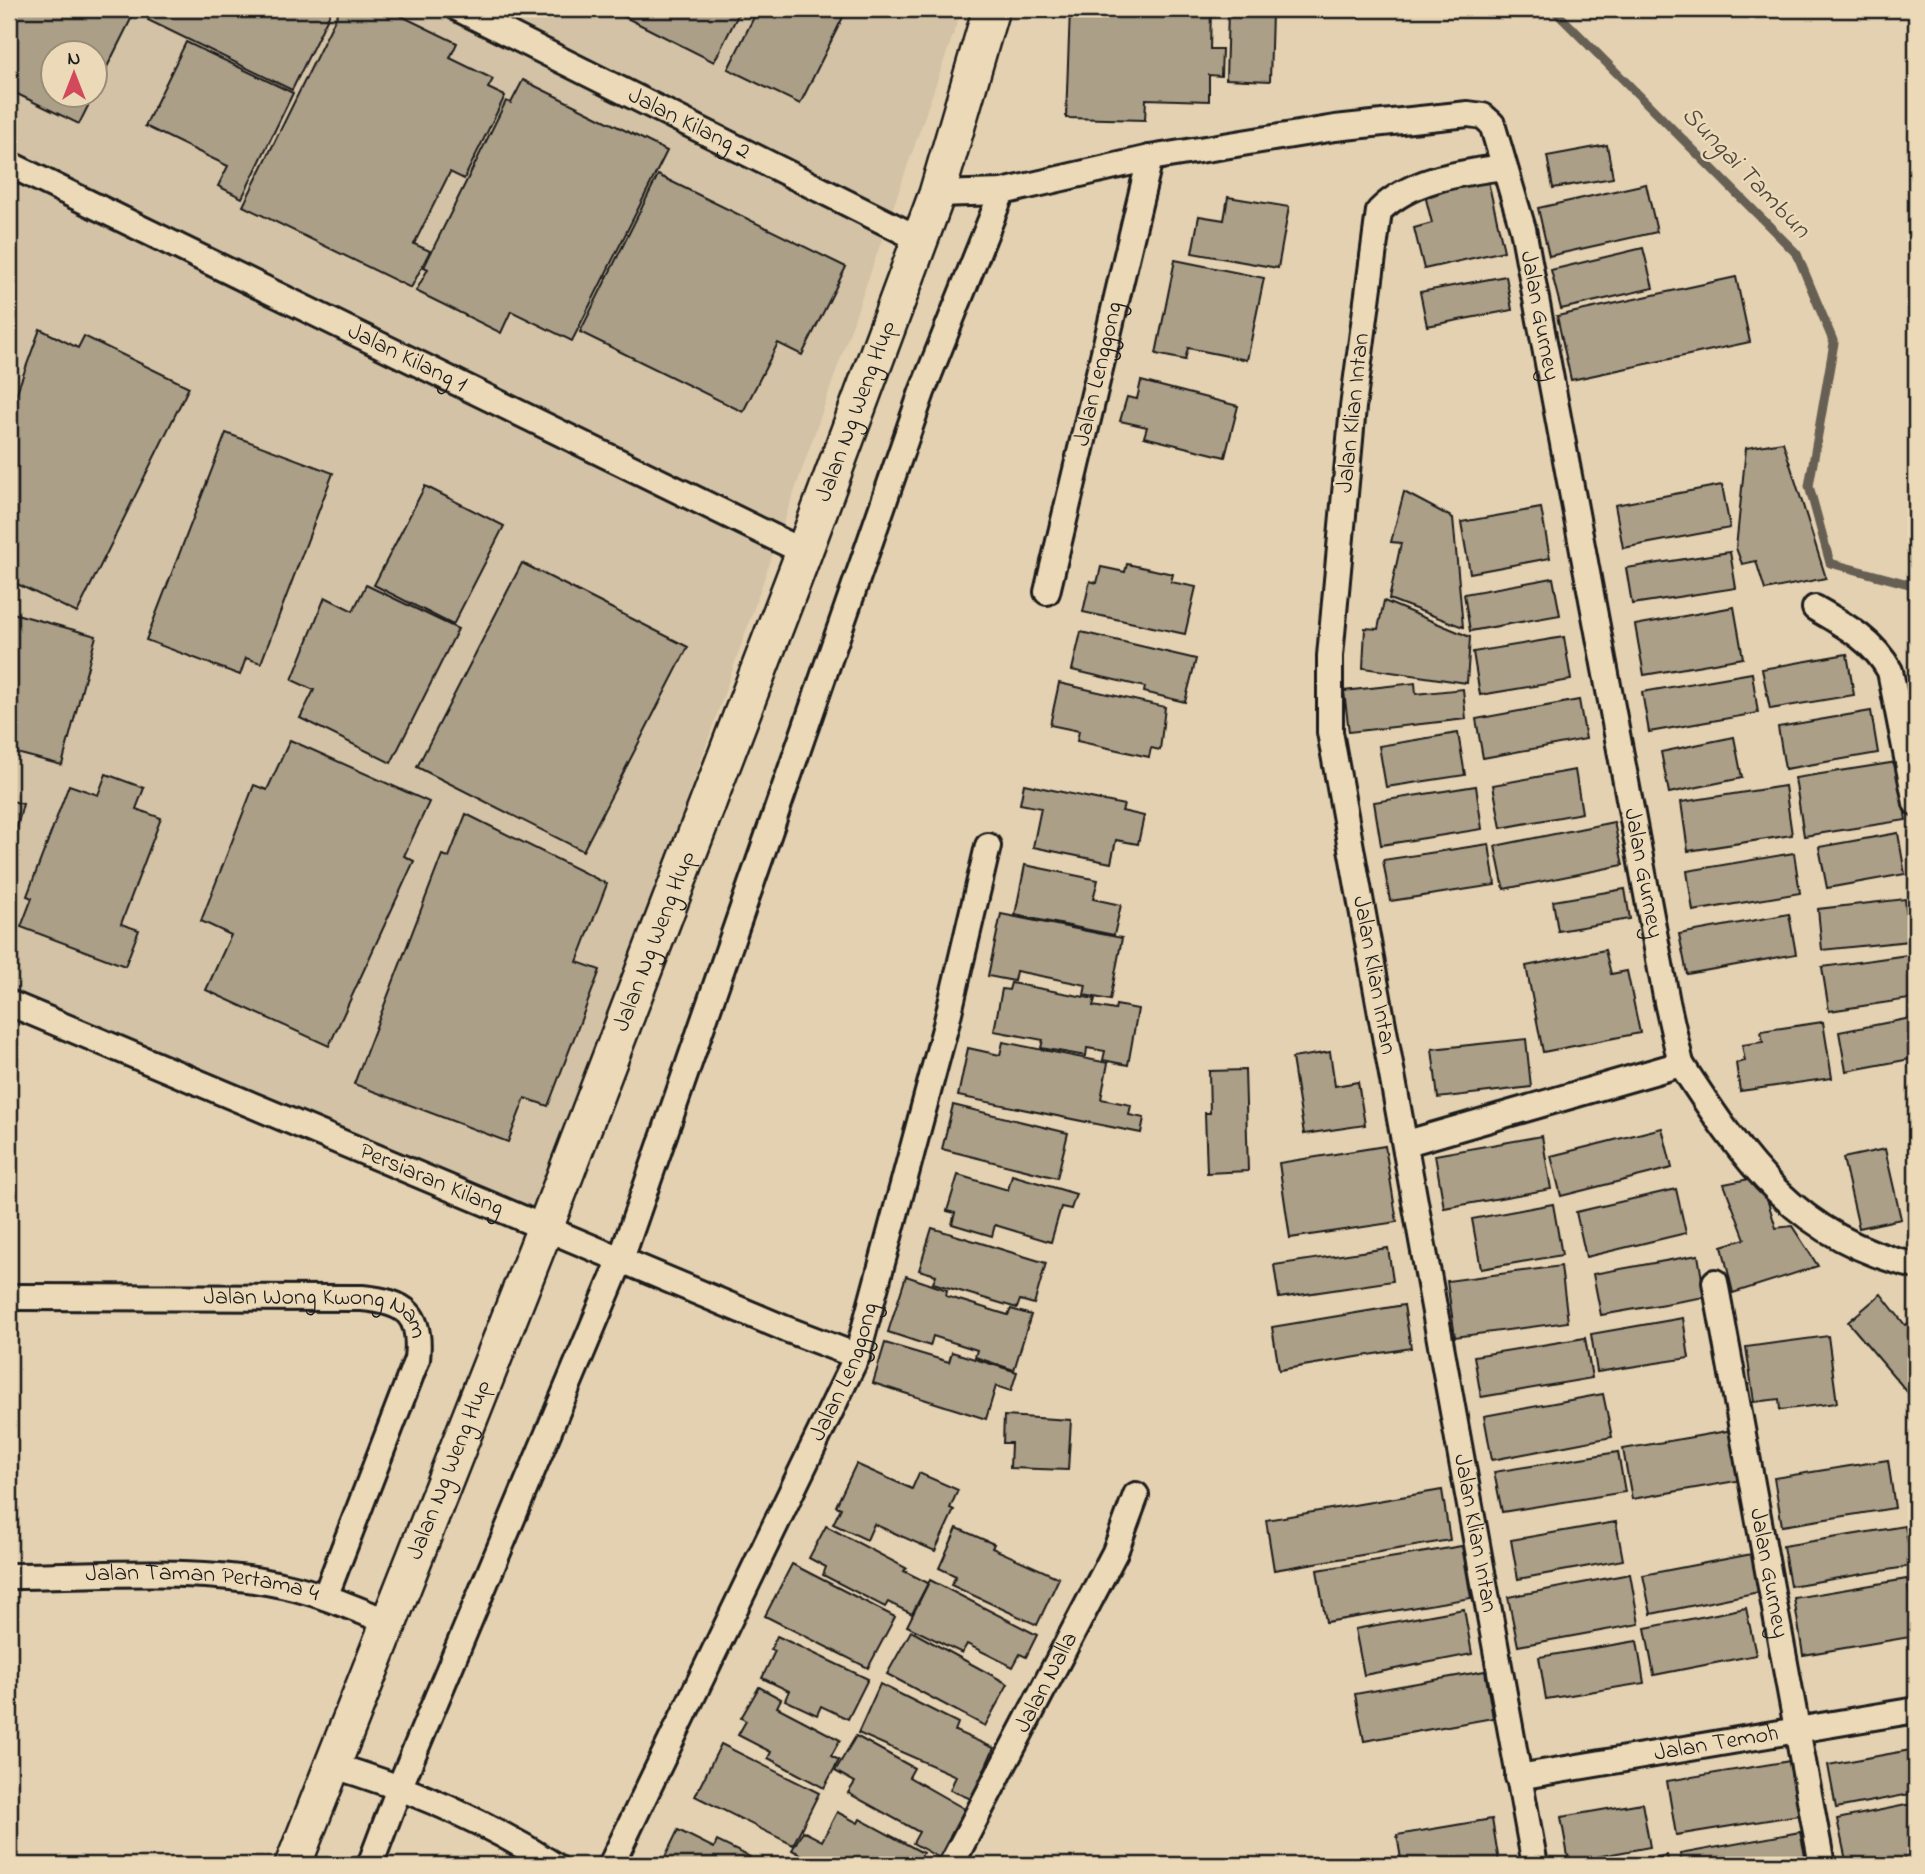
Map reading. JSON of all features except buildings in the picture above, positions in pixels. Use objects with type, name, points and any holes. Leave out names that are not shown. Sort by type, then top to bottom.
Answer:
[{"type":"main road","name":"Jalan Ng Weng Hup","points":[[293,1865],[391,1623],[545,1228],[804,552],[937,194],[991,9]]},
{"type":"street","name":"Jalan Kilang 2","points":[[459,9],[921,240]]},
{"type":"street","name":"Jalan Gurney","points":[[937,194],[1002,192],[1150,158],[1335,128],[1468,114],[1483,116],[1492,124],[1523,229],[1667,1002],[1681,1064]]},
{"type":"street","name":"Jalan Lenggong","points":[[1047,592],[1150,158]]},
{"type":"street","name":"Jalan Kilang 1","points":[[9,164],[804,552]]},
{"type":"street","name":"Jalan Klian Intan","points":[[1503,167],[1451,175],[1395,195],[1379,211],[1353,407],[1330,656],[1330,732],[1335,773],[1407,1143],[1535,1865]]},
{"type":"street","points":[[370,1865],[400,1786],[621,1259],[922,393],[1002,192]]},
{"type":"street","points":[[1815,608],[1855,631],[1882,657],[1890,671],[1916,803]]},
{"type":"street","name":"Jalan Lenggong","points":[[611,1865],[857,1356],[946,1025],[988,846]]},
{"type":"street","name":"Persiaran Kilang","points":[[9,1003],[786,1329],[857,1356]]},
{"type":"street","points":[[1407,1143],[1681,1064],[1721,1126],[1764,1179],[1801,1215],[1884,1259],[1916,1266]]},
{"type":"street","name":"Jalan Gurney","points":[[1716,1282],[1822,1865]]},
{"type":"street","name":"Jalan Wong Kwong Nam","points":[[9,1297],[362,1298],[387,1300],[409,1313],[420,1334],[417,1359],[325,1597]]},
{"type":"street","name":"Jalan Nalla","points":[[951,1865],[1115,1552],[1136,1495]]},
{"type":"street","name":"Jalan Taman Pertama 4","points":[[9,1576],[199,1576],[251,1579],[325,1597],[391,1623]]},
{"type":"street","name":"Jalan Temoh","points":[[1518,1777],[1916,1710]]},
{"type":"street","points":[[334,1766],[400,1786],[528,1849],[554,1865]]},
{"type":"shaded area","points":[[9,9],[962,9],[540,1224],[9,997]]},
{"type":"waterway","name":"Sungai Tambun","points":[[1553,9],[1797,254],[1834,343],[1809,486],[1830,563],[1916,586]]}]
